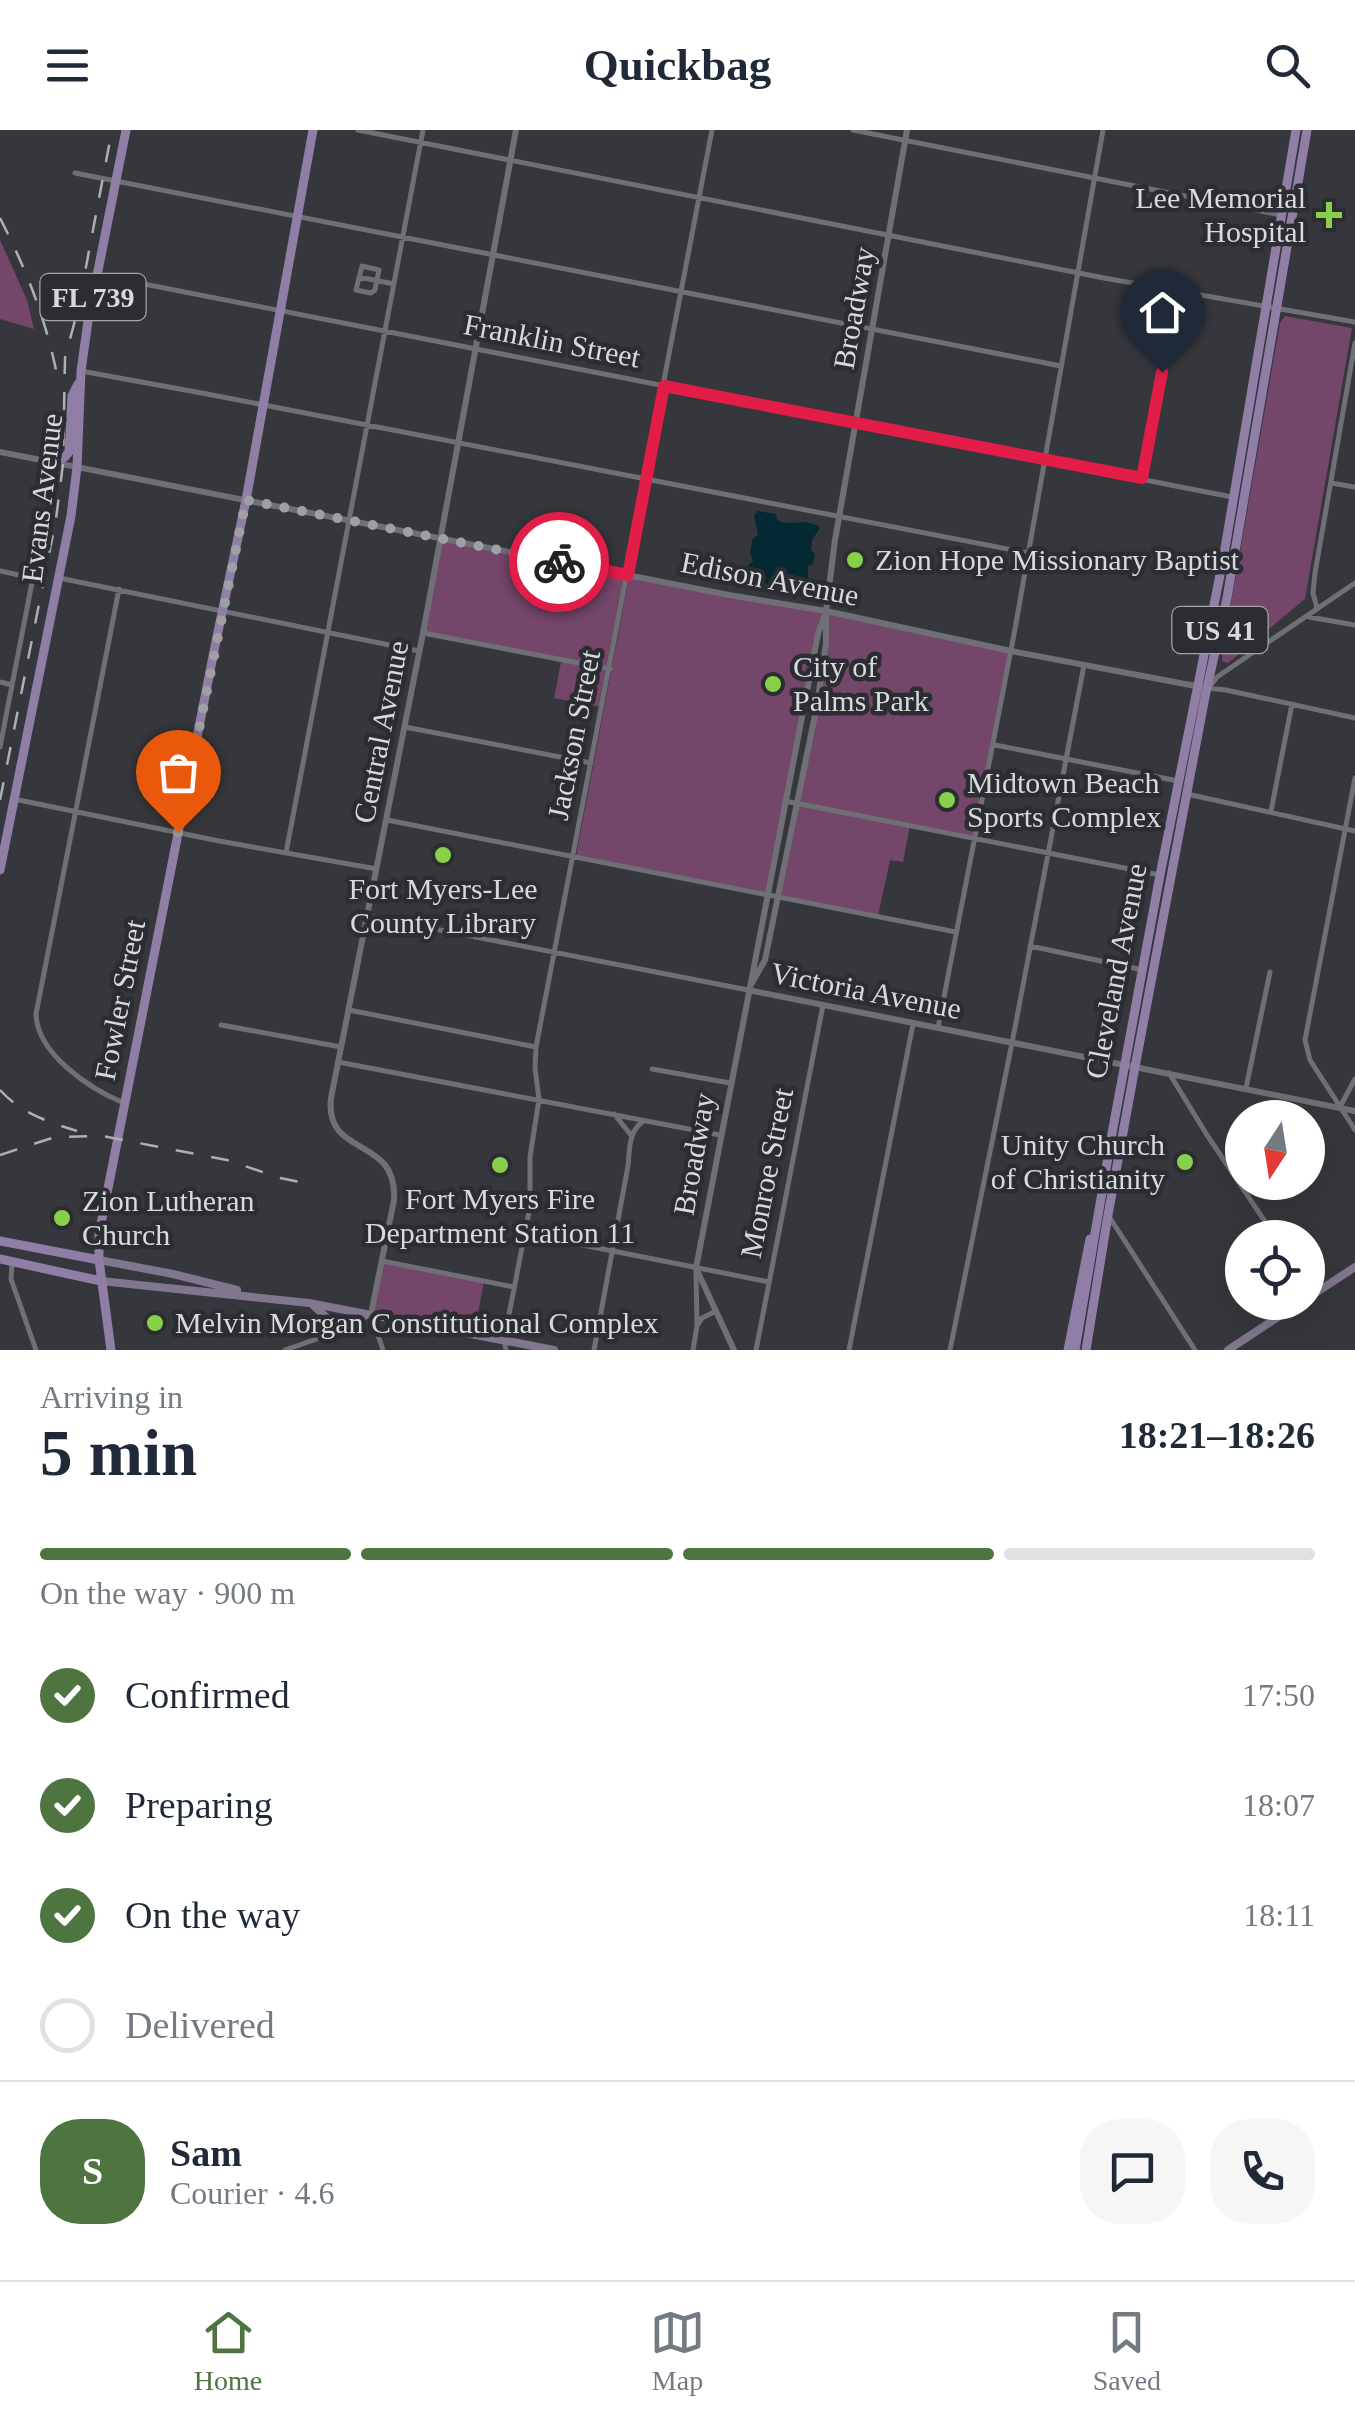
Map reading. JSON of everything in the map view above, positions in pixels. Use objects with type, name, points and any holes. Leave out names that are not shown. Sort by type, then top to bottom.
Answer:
[{"type":"main road","name":"Evans Avenue","points":[[0,870],[71,516],[88,321],[126,130]]},
{"type":"main road","name":"Fowler Street","points":[[111,1350],[98,1260],[100,1234],[246,500],[313,130]]},
{"type":"main road","name":"Cleveland Avenue","points":[[1130,1066],[1187,794],[1232,497],[1296,130]]},
{"type":"main road","name":"Cleveland Avenue","points":[[1086,1350],[1104,1211],[1160,875],[1178,781],[1241,518],[1307,130]]},
{"type":"main road","points":[[55,462],[69,452],[72,396],[81,374]]},
{"type":"main road","points":[[1232,497],[1241,518]]},
{"type":"main road","points":[[1160,875],[1167,902]]},
{"type":"main road","name":"Cleveland Avenue","points":[[1070,1349],[1104,1211]]},
{"type":"main road","points":[[0,1241],[260,1296]]},
{"type":"main road","points":[[0,1260],[101,1281],[309,1303],[505,1345],[554,1350]]},
{"type":"main road","points":[[1325,1285],[1354,1271]]},
{"type":"main road","points":[[130,1284],[192,1287],[200,1281]]},
{"type":"main road","points":[[309,1303],[327,1318],[323,1336]]},
{"type":"main road","points":[[1228,1350],[1274,1320]]},
{"type":"street","points":[[358,130],[1078,272],[1355,322]]},
{"type":"street","points":[[286,853],[423,130]]},
{"type":"street","name":"Central Avenue","points":[[372,1314],[394,1200],[392,1176],[379,1157],[348,1141],[334,1123],[330,1106],[516,130]]},
{"type":"street","name":"Jackson Street","points":[[505,1345],[530,1206],[530,1157],[539,1099],[536,1047],[712,130]]},
{"type":"street","points":[[853,130],[1281,215]]},
{"type":"street","name":"Broadway","points":[[748,990],[764,960],[797,804],[826,643],[826,612],[839,517],[907,130]]},
{"type":"street","points":[[938,1028],[994,744],[1103,130]]},
{"type":"street","points":[[75,173],[1061,366]]},
{"type":"street","points":[[362,266],[379,270],[374,292],[357,291],[358,277],[362,266]]},
{"type":"street","name":"Franklin Street","points":[[98,275],[1232,497]]},
{"type":"street","points":[[358,277],[394,284]]},
{"type":"street","points":[[1142,478],[1177,291]]},
{"type":"street","points":[[1317,608],[1314,583],[1355,343]]},
{"type":"street","points":[[81,374],[263,405],[1028,553]]},
{"type":"street","name":"Edison Avenue","points":[[0,452],[1355,718]]},
{"type":"street","points":[[1331,483],[1355,486]]},
{"type":"street","points":[[0,747],[43,526]]},
{"type":"street","points":[[0,571],[33,578]]},
{"type":"street","points":[[59,578],[418,651]]},
{"type":"street","points":[[1202,688],[1355,583]]},
{"type":"street","points":[[119,590],[36,1023],[57,1058],[81,1078],[124,1103]]},
{"type":"street","name":"Broadway","points":[[693,1350],[697,1326],[696,1268],[818,634],[826,612]]},
{"type":"street","points":[[1307,617],[1355,625]]},
{"type":"street","points":[[423,633],[610,670]]},
{"type":"street","points":[[950,1350],[1084,664]]},
{"type":"street","points":[[0,682],[12,685]]},
{"type":"street","points":[[1271,811],[1292,704]]},
{"type":"street","points":[[405,726],[592,763]]},
{"type":"street","points":[[994,744],[1178,781]]},
{"type":"street","points":[[1355,778],[1306,1040],[1310,1060],[1355,1130]]},
{"type":"street","points":[[1187,794],[1355,831]]},
{"type":"street","points":[[14,799],[377,869]]},
{"type":"street","points":[[785,801],[1160,875]]},
{"type":"street","points":[[386,820],[956,932]]},
{"type":"street","name":"Victoria Avenue","points":[[368,916],[1355,1110]]},
{"type":"street","points":[[1030,946],[1143,970]]},
{"type":"street","points":[[1246,1088],[1270,972]]},
{"type":"street","name":"Monroe Street","points":[[756,1350],[823,1006]]},
{"type":"street","points":[[349,1010],[536,1047]]},
{"type":"street","points":[[849,1350],[913,1024]]},
{"type":"street","points":[[221,1025],[341,1047]]},
{"type":"street","points":[[338,1062],[720,1135]]},
{"type":"street","points":[[652,1069],[730,1084]]},
{"type":"street","points":[[1169,1073],[1264,1220]]},
{"type":"street","points":[[1340,1108],[1355,1079]]},
{"type":"street","points":[[613,1114],[631,1135]]},
{"type":"street","points":[[594,1350],[631,1135],[644,1120]]},
{"type":"street","points":[[1104,1211],[1194,1350]]},
{"type":"street","points":[[526,1234],[769,1282]]},
{"type":"street","points":[[382,1261],[514,1287]]},
{"type":"street","points":[[12,1262],[11,1279],[36,1350]]},
{"type":"street","name":"Monroe Street","points":[[696,1268],[734,1350]]},
{"type":"street","points":[[697,1326],[702,1318],[716,1311]]},
{"type":"street","points":[[284,1350],[345,1329],[372,1314],[384,1350]]},
{"type":"shaded area","points":[[0,240],[27,300],[34,329],[0,319]]},
{"type":"shaded area","points":[[1285,316],[1352,328],[1305,599],[1228,663],[1222,661],[1222,655],[1280,323]]},
{"type":"shaded area","points":[[441,540],[627,576],[609,668],[425,632]]},
{"type":"shaded area","name":"City of Palms Park","points":[[629,577],[824,613],[766,894],[576,856]]},
{"type":"shaded area","points":[[828,613],[1009,652],[974,837],[910,825],[903,862],[890,860],[878,916],[781,896],[828,645]]},
{"type":"shaded area","points":[[561,662],[608,671],[601,707],[554,698]]},
{"type":"shaded area","points":[[382,1261],[484,1281],[474,1334],[371,1314]]},
{"type":"water","points":[[757,511],[776,514],[781,522],[806,522],[820,528],[812,540],[811,550],[815,554],[813,564],[808,566],[808,580],[800,592],[794,590],[790,581],[780,580],[774,588],[745,580],[748,565],[753,561],[753,538],[758,535],[754,516]]},
{"type":"railway","points":[[0,800],[56,519],[63,464],[65,358],[112,130]]},
{"type":"railway","points":[[0,218],[34,295],[57,375]]},
{"type":"railway","points":[[0,1090],[26,1111],[77,1131]]},
{"type":"railway","points":[[0,1155],[55,1137],[102,1136],[227,1160],[310,1184]]},
{"type":"way so far","points":[[178,832],[246,500],[559,562]]},
{"type":"place","name":"Lee Memorial Hospital","points":[[1329,215]]},
{"type":"place","name":"Zion Hope Missionary Baptist","points":[[855,560]]},
{"type":"place","name":"City of Palms Park","points":[[773,684]]},
{"type":"place","name":"Midtown Beach Sports Complex","points":[[947,800]]},
{"type":"place","name":"Fort Myers-Lee County Library","points":[[443,855]]},
{"type":"place","name":"Unity Church of Christianity","points":[[1185,1162]]},
{"type":"place","name":"Fort Myers Fire Department Station 11","points":[[500,1165]]},
{"type":"place","name":"Zion Lutheran Church","points":[[62,1218]]},
{"type":"place","name":"Melvin Morgan Constitutional Complex","points":[[155,1323]]},
{"type":"route","points":[[559,562],[628,575],[664,386],[1142,478],[1162,372]]}]
